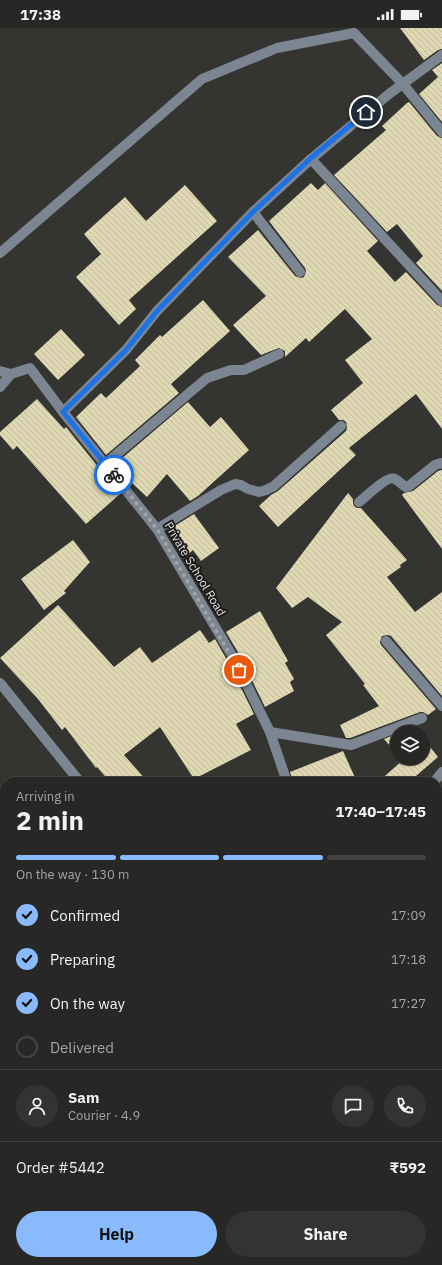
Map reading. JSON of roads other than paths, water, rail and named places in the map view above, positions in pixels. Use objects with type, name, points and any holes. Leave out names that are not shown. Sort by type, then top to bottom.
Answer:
[{"type":"street","points":[[0,252],[202,79],[278,48],[354,33],[402,83],[442,132]]},
{"type":"street","points":[[63,412],[126,350],[157,311],[253,212],[311,158],[388,94],[442,55]]},
{"type":"street","points":[[311,158],[442,302]]},
{"type":"street","points":[[253,212],[300,272]]},
{"type":"street","points":[[105,464],[207,378],[231,370],[244,370],[279,354]]},
{"type":"street","name":"Private School Road","points":[[11,374],[30,368],[63,412],[157,529],[232,657],[270,732],[285,777]]},
{"type":"street","points":[[0,371],[11,374],[0,387]]},
{"type":"street","points":[[157,529],[221,490],[235,484],[259,492],[274,486],[341,426]]},
{"type":"street","points":[[359,502],[385,481],[395,479],[406,487],[435,465],[442,464]]},
{"type":"street","points":[[386,641],[442,706]]},
{"type":"street","points":[[0,683],[76,777]]},
{"type":"street","points":[[270,732],[351,746],[422,718]]}]
